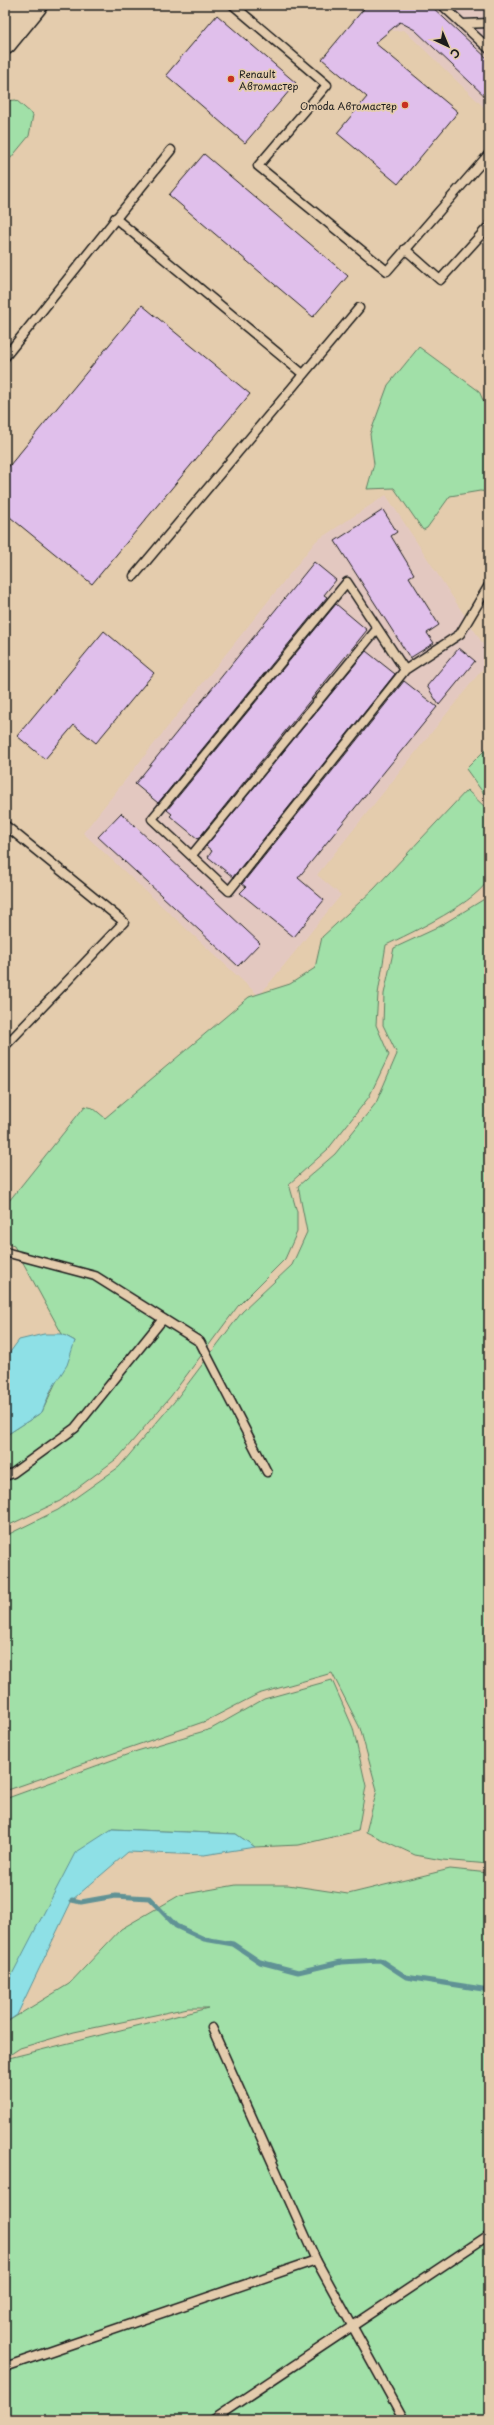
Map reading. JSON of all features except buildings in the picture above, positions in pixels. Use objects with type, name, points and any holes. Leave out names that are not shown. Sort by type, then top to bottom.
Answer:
[{"type":"highway","points":[[5,15],[13,5]]},
{"type":"highway","points":[[5,42],[36,5]]},
{"type":"lane","points":[[233,5],[327,85],[258,166],[387,271],[489,154]]},
{"type":"lane","points":[[442,5],[489,49]]},
{"type":"lane","points":[[462,24],[489,23]]},
{"type":"lane","points":[[5,357],[171,150]]},
{"type":"lane","points":[[115,218],[303,374]]},
{"type":"lane","points":[[405,249],[440,280],[489,226]]},
{"type":"lane","points":[[134,576],[358,308]]},
{"type":"lane","points":[[405,670],[347,582],[152,819],[229,891],[405,670],[460,634],[489,585]]},
{"type":"lane","points":[[192,856],[377,628]]},
{"type":"lane","points":[[5,825],[124,922],[5,1046]]},
{"type":"lane","points":[[5,1252],[95,1276],[200,1342],[267,1472]]},
{"type":"lane","points":[[5,1476],[13,1473],[75,1428],[163,1319]]},
{"type":"lane","points":[[212,2028],[316,2260],[404,2420]]},
{"type":"lane","points":[[212,2420],[489,2235]]},
{"type":"lane","points":[[5,2368],[316,2260]]},
{"type":"shaded area","points":[[343,5],[489,5],[489,112],[404,30],[394,31]]},
{"type":"shaded area","points":[[386,495],[489,653],[489,661],[317,875],[341,895],[259,996],[83,833],[316,541]]},
{"type":"green space","points":[[16,100],[33,115],[29,136],[5,165],[5,101]]},
{"type":"green space","points":[[419,347],[479,391],[489,414],[489,492],[480,491],[450,496],[427,528],[423,530],[394,488],[367,489],[374,464],[370,434],[388,385]]},
{"type":"green space","points":[[489,746],[489,801],[466,769]]},
{"type":"green space","points":[[467,790],[487,809],[490,843],[489,877],[484,886],[473,896],[444,916],[386,945],[378,994],[376,1025],[389,1055],[369,1097],[328,1149],[289,1184],[297,1212],[297,1232],[285,1259],[238,1306],[171,1396],[119,1457],[60,1501],[5,1527],[5,1436],[42,1412],[75,1341],[62,1334],[14,1246],[5,1243],[5,1206],[85,1106],[93,1108],[105,1118],[249,997],[290,984],[315,968],[322,937],[374,889]]},
{"type":"green space","points":[[489,892],[489,1864],[442,1860],[415,1855],[366,1832],[377,1790],[360,1728],[332,1673],[258,1694],[206,1721],[5,1791],[5,1536],[58,1510],[119,1467],[174,1402],[242,1312],[292,1265],[307,1232],[298,1186],[335,1154],[376,1103],[397,1054],[383,1025],[384,994],[394,948],[435,929],[486,898]]},
{"type":"green space","points":[[332,1680],[353,1728],[366,1786],[358,1831],[299,1845],[255,1847],[236,1834],[112,1829],[5,1988],[5,1799],[137,1751],[211,1729],[264,1699]]},
{"type":"green space","points":[[450,1869],[489,1873],[489,2420],[5,2420],[5,2059],[208,2008],[188,2008],[74,2032],[20,2048],[5,2058],[5,2023],[69,1984],[121,1929],[180,1895],[236,1885],[288,1885],[348,1894]]},
{"type":"water","points":[[44,1334],[62,1334],[75,1341],[67,1365],[51,1390],[42,1412],[5,1436],[5,1359],[19,1340]]},
{"type":"water","points":[[112,1829],[236,1834],[255,1847],[204,1855],[128,1852],[72,1900],[17,2015],[5,2023],[5,1988],[75,1853]]},
{"type":"waterway","points":[[72,1900],[81,1902],[115,1896],[149,1898],[176,1926],[204,1939],[233,1944],[260,1962],[298,1972],[341,1962],[380,1960],[406,1977],[489,1990]]},
{"type":"place","name":"Renault Автомастер","points":[[231,79]]},
{"type":"place","name":"Omoda Автомастер","points":[[405,105]]}]
